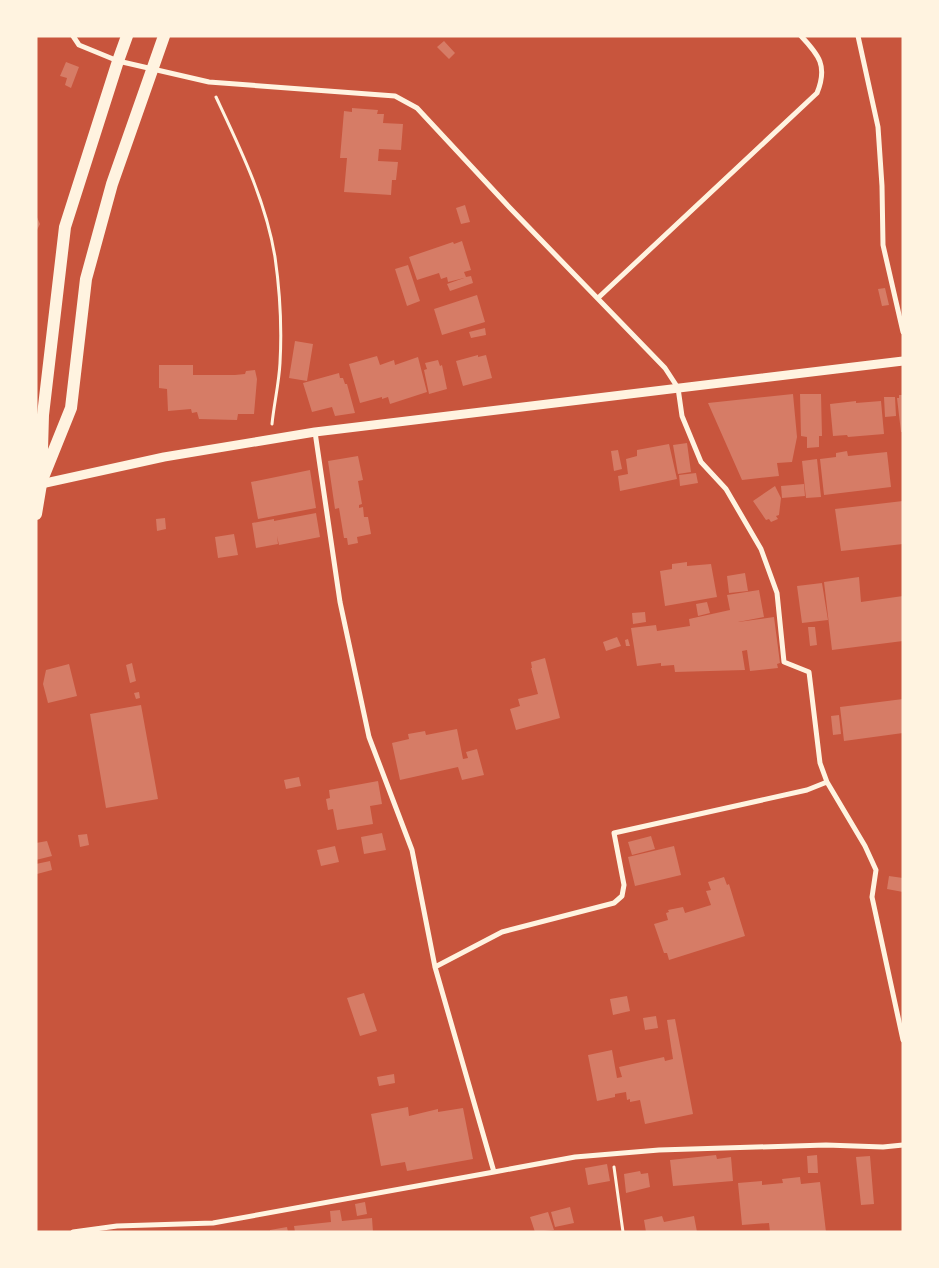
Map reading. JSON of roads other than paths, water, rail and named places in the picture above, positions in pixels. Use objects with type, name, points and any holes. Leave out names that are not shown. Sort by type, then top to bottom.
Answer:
[{"type":"main road","points":[[36,514],[41,484],[40,402],[65,227],[127,36]]},
{"type":"main road","points":[[41,484],[71,408],[86,279],[112,184],[164,36]]},
{"type":"street","points":[[73,36],[79,46],[118,61],[209,82],[395,96],[417,108],[510,208],[665,368],[678,388],[682,416],[701,462],[726,489],[761,549],[777,593],[784,662],[809,672],[820,763],[827,782],[865,846],[876,870],[872,897],[903,1040]]},
{"type":"street","points":[[598,298],[817,93],[822,82],[823,70],[820,59],[801,36]]},
{"type":"street","points":[[858,36],[878,127],[884,246],[903,332]]},
{"type":"street","points":[[41,484],[164,457],[315,432],[903,362]]},
{"type":"street","points":[[315,432],[340,602],[369,737],[412,850],[435,967],[494,1172]]},
{"type":"street","points":[[435,967],[502,932],[614,903],[622,896],[624,884],[614,833],[807,790],[827,782]]},
{"type":"street","points":[[73,1232],[117,1226],[214,1223],[575,1157],[659,1150],[826,1145],[883,1147],[903,1145]]}]
